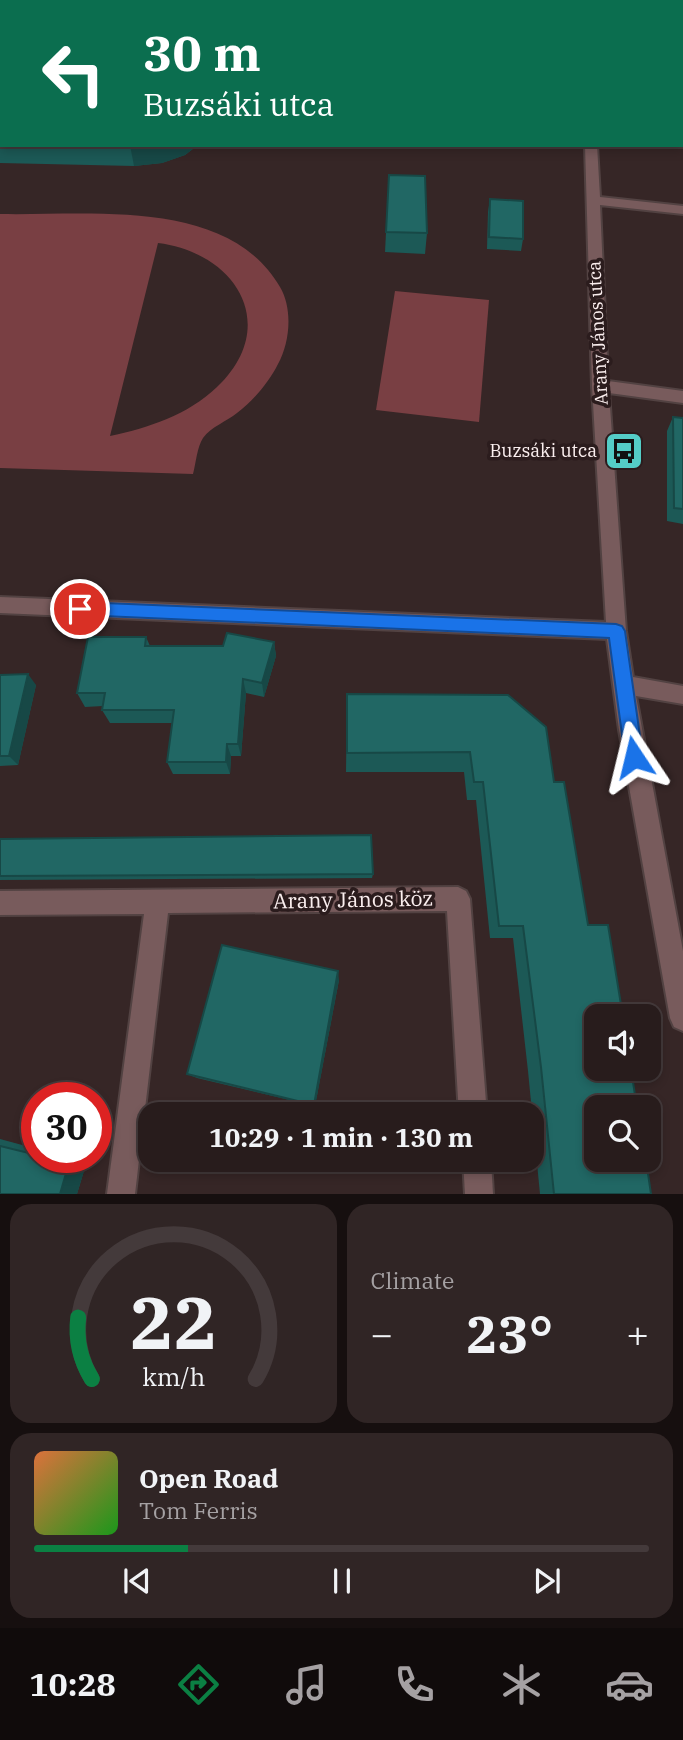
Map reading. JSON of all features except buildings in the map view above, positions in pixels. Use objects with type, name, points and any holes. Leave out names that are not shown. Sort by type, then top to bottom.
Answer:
[{"type":"street","name":"Arany János utca","points":[[591,147],[600,386],[616,631],[623,685],[678,972],[683,1018]]},
{"type":"street","points":[[593,200],[683,211]]},
{"type":"street","points":[[600,386],[683,397]]},
{"type":"street","points":[[0,606],[616,631]]},
{"type":"street","points":[[623,685],[683,695]]},
{"type":"street","name":"Arany János köz","points":[[0,903],[458,899],[472,1102]]},
{"type":"street","points":[[121,1194],[157,902]]},
{"type":"street","points":[[478,1172],[479,1194]]},
{"type":"shaded area","points":[[0,214],[114,214],[192,225],[227,238],[257,258],[280,287],[287,305],[288,326],[285,346],[278,364],[255,397],[206,434],[198,450],[193,474],[0,468]],"holes":[[[158,243],[186,250],[210,261],[228,277],[241,296],[247,317],[246,340],[236,364],[206,397],[167,419],[110,436]]]},
{"type":"shaded area","points":[[395,291],[489,300],[479,422],[376,410]]},
{"type":"place","name":"Buzsáki utca","points":[[624,451]]},
{"type":"route","points":[[80,609],[616,631],[634,757]]}]
